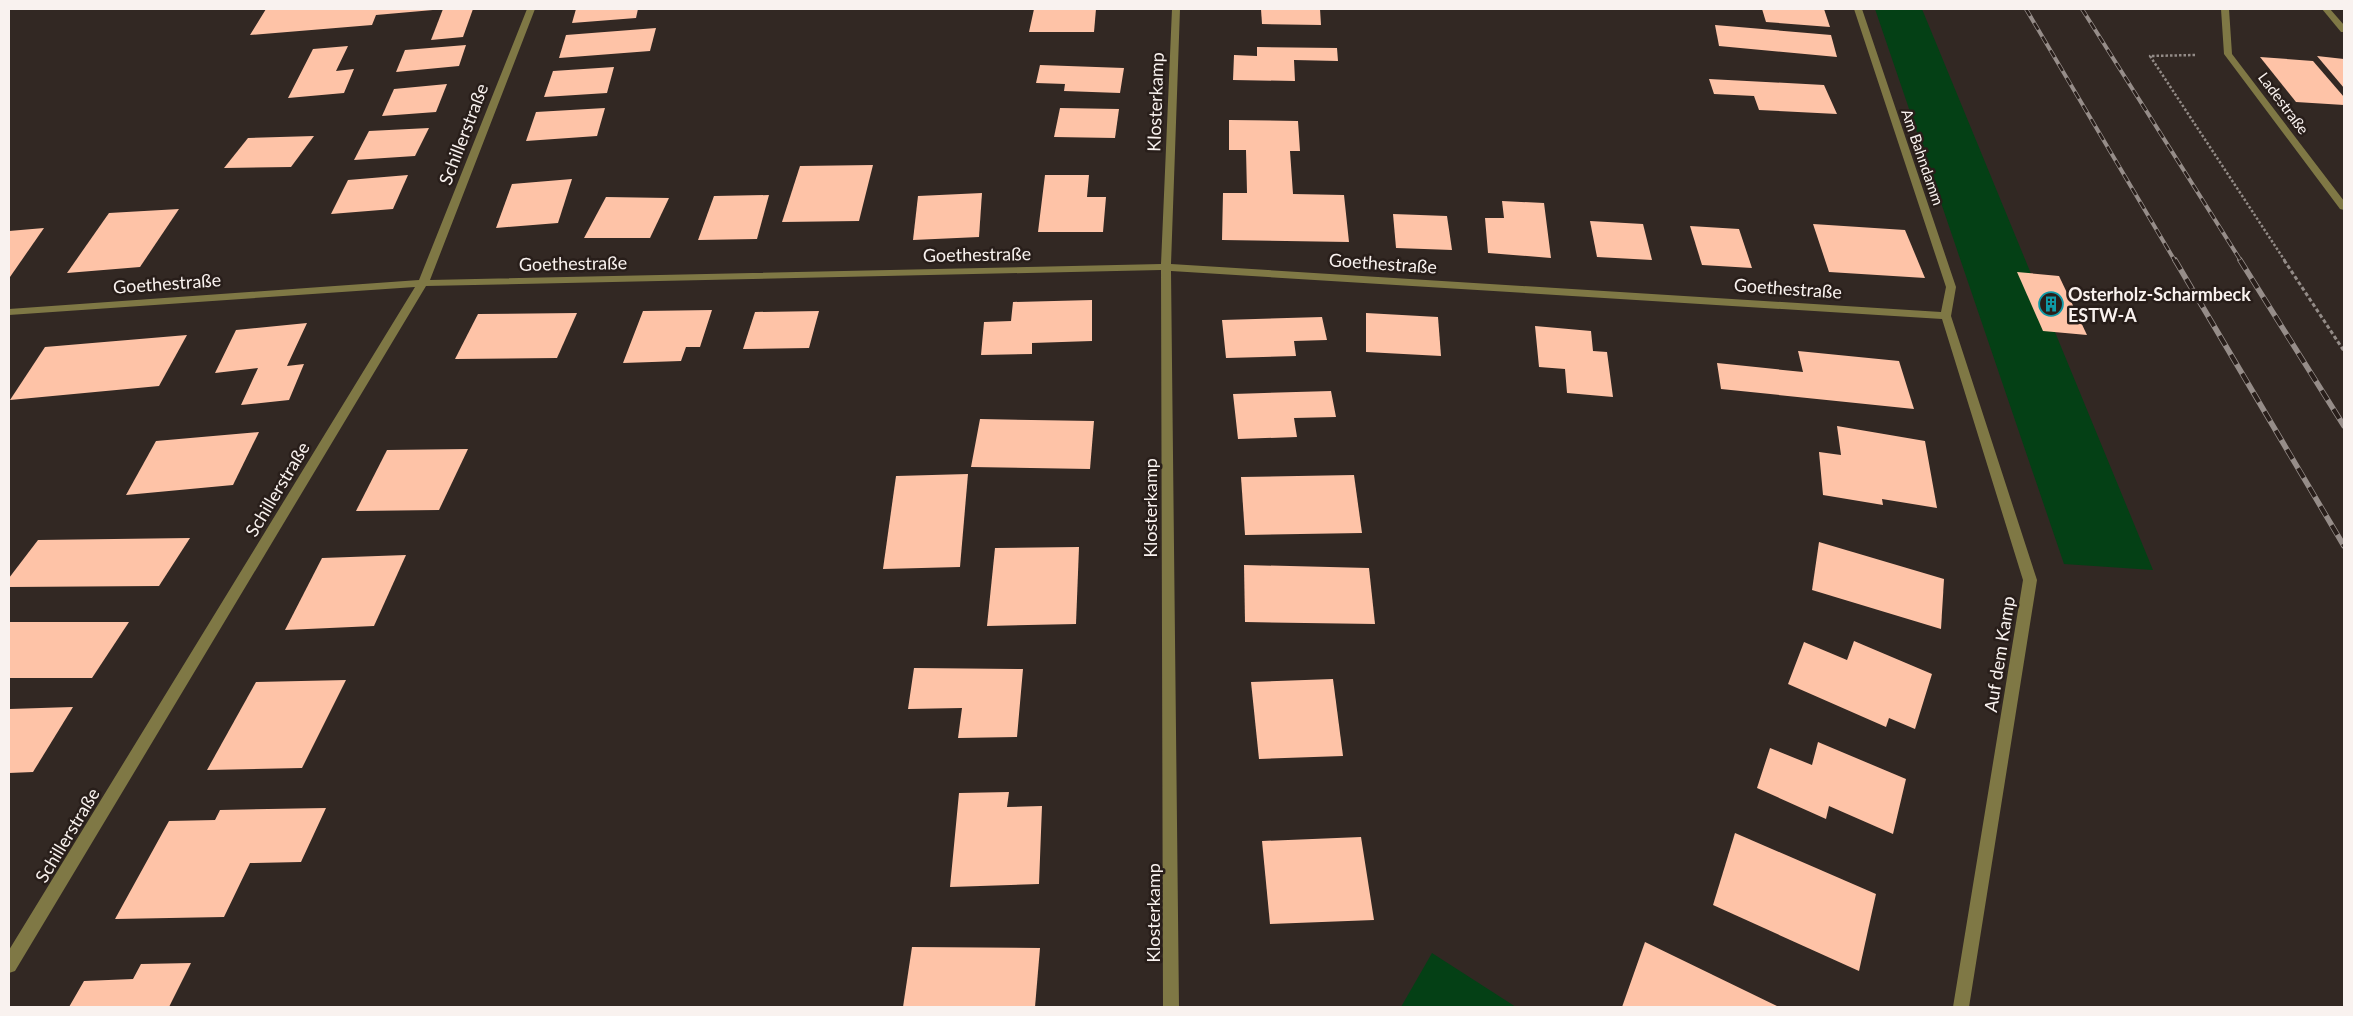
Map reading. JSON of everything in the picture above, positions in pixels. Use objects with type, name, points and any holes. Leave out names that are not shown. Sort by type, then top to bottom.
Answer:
[{"type":"street","name":"Schillerstraße","points":[[9,965],[423,283],[530,9]]},
{"type":"street","name":"Klosterkamp","points":[[1171,1007],[1166,267],[1176,9]]},
{"type":"street","name":"Am Bahndamm","points":[[1858,9],[1951,287],[1946,316]]},
{"type":"street","points":[[2225,9],[2228,54]]},
{"type":"street","points":[[2326,9],[2344,30]]},
{"type":"street","name":"Ladestraße","points":[[2228,54],[2344,207]]},
{"type":"street","name":"Goethestraße","points":[[9,312],[423,283],[1166,267],[1946,316]]},
{"type":"street","name":"Auf dem Kamp","points":[[1946,316],[2030,580],[1961,1007]]},
{"type":"path","points":[[2228,54],[2150,56],[2344,351]]},
{"type":"green space","points":[[1875,9],[1922,9],[2153,570],[2064,564]]},
{"type":"green space","points":[[1432,953],[1516,1007],[1401,1007]]},
{"type":"building","points":[[266,9],[433,10],[376,15],[372,25],[250,35]]},
{"type":"building","points":[[443,9],[473,9],[463,37],[431,40]]},
{"type":"building","points":[[576,9],[638,9],[636,18],[572,23]]},
{"type":"building","points":[[1034,9],[1096,9],[1094,32],[1029,32]]},
{"type":"building","points":[[1261,9],[1320,9],[1321,25],[1262,24]]},
{"type":"building","points":[[1762,9],[1824,9],[1830,27],[1766,22]]},
{"type":"building","points":[[1715,25],[1831,35],[1837,57],[1719,46]]},
{"type":"building","points":[[656,28],[650,51],[559,58],[566,35]]},
{"type":"building","points":[[466,45],[459,66],[396,72],[405,50]]},
{"type":"building","points":[[348,46],[336,71],[354,69],[344,93],[288,98],[313,49]]},
{"type":"building","points":[[1257,47],[1337,48],[1338,61],[1294,60],[1295,81],[1233,80],[1234,55],[1257,56]]},
{"type":"building","points":[[2317,56],[2344,59],[2344,88]]},
{"type":"building","points":[[2260,57],[2313,61],[2344,97],[2344,105],[2296,102]]},
{"type":"building","points":[[1040,65],[1124,68],[1120,93],[1064,91],[1065,84],[1036,83]]},
{"type":"building","points":[[614,67],[607,93],[544,97],[553,71]]},
{"type":"building","points":[[1709,79],[1824,85],[1837,114],[1759,110],[1754,96],[1714,94]]},
{"type":"building","points":[[447,84],[436,112],[382,116],[394,89]]},
{"type":"building","points":[[605,108],[597,136],[526,141],[536,112]]},
{"type":"building","points":[[1060,108],[1119,109],[1115,138],[1054,137]]},
{"type":"building","points":[[1229,120],[1298,121],[1300,151],[1290,151],[1293,194],[1344,195],[1349,242],[1222,240],[1223,193],[1247,193],[1246,150],[1229,150]]},
{"type":"building","points":[[429,128],[415,156],[354,160],[369,131]]},
{"type":"building","points":[[314,136],[291,167],[224,168],[248,138]]},
{"type":"building","points":[[873,165],[859,221],[782,222],[800,166]]},
{"type":"building","points":[[408,175],[393,209],[331,214],[348,180]]},
{"type":"building","points":[[1045,175],[1089,175],[1087,197],[1106,197],[1103,232],[1038,232]]},
{"type":"building","points":[[572,179],[558,223],[496,228],[512,184]]},
{"type":"building","points":[[982,193],[979,237],[913,240],[918,196]]},
{"type":"building","points":[[769,195],[757,239],[698,240],[714,196]]},
{"type":"building","points":[[606,197],[669,198],[650,238],[584,238]]},
{"type":"building","points":[[1502,201],[1544,203],[1551,258],[1488,253],[1485,218],[1504,218]]},
{"type":"building","points":[[179,209],[140,267],[67,273],[109,213]]},
{"type":"building","points":[[1393,214],[1447,216],[1452,250],[1396,248]]},
{"type":"building","points":[[1590,221],[1643,224],[1652,260],[1597,257]]},
{"type":"building","points":[[1813,224],[1905,230],[1925,278],[1829,272]]},
{"type":"building","points":[[1690,226],[1739,229],[1752,268],[1702,265]]},
{"type":"building","points":[[44,228],[10,277],[9,277],[9,231]]},
{"type":"building","name":"Osterholz-Scharmbeck ESTW-A","points":[[2017,272],[2059,276],[2087,335],[2043,331]]},
{"type":"building","points":[[1092,300],[1092,341],[1032,343],[1032,354],[981,355],[984,322],[1011,321],[1013,302]]},
{"type":"building","points":[[712,310],[700,347],[686,347],[681,361],[623,363],[643,311]]},
{"type":"building","points":[[819,311],[809,348],[743,349],[755,312]]},
{"type":"building","points":[[577,313],[557,358],[455,359],[478,314]]},
{"type":"building","points":[[1366,313],[1438,317],[1441,356],[1366,352]]},
{"type":"building","points":[[1322,317],[1327,340],[1294,341],[1296,356],[1226,358],[1222,320]]},
{"type":"building","points":[[307,323],[287,366],[304,364],[289,400],[241,405],[258,368],[215,373],[236,330]]},
{"type":"building","points":[[1535,326],[1591,331],[1593,351],[1607,352],[1613,397],[1567,393],[1565,369],[1539,367]]},
{"type":"building","points":[[187,335],[159,386],[10,400],[45,347]]},
{"type":"building","points":[[1798,351],[1899,361],[1914,409],[1721,389],[1717,363],[1803,372]]},
{"type":"building","points":[[1331,391],[1336,417],[1294,418],[1297,437],[1238,439],[1233,394]]},
{"type":"building","points":[[980,419],[1094,421],[1090,469],[971,467]]},
{"type":"building","points":[[1837,426],[1925,441],[1937,508],[1882,499],[1883,505],[1823,495],[1819,452],[1841,455]]},
{"type":"building","points":[[259,432],[233,485],[126,495],[156,441]]},
{"type":"building","points":[[468,449],[439,510],[356,511],[387,450]]},
{"type":"building","points":[[968,474],[960,567],[883,569],[896,476]]},
{"type":"building","points":[[1354,475],[1362,533],[1245,535],[1241,477]]},
{"type":"building","points":[[190,538],[159,586],[9,587],[9,578],[38,540]]},
{"type":"building","points":[[1819,542],[1944,579],[1941,629],[1812,590]]},
{"type":"building","points":[[1079,547],[1076,624],[987,626],[995,548]]},
{"type":"building","points":[[406,555],[374,626],[285,630],[322,558]]},
{"type":"building","points":[[1244,565],[1369,568],[1375,624],[1245,622]]},
{"type":"building","points":[[9,622],[129,622],[92,678],[9,678]]},
{"type":"building","points":[[1854,641],[1932,674],[1915,729],[1889,718],[1886,727],[1788,684],[1804,642],[1847,660]]},
{"type":"building","points":[[914,668],[1023,669],[1017,737],[958,738],[962,708],[908,709]]},
{"type":"building","points":[[1333,679],[1343,756],[1259,759],[1251,682]]},
{"type":"building","points":[[346,680],[302,768],[207,770],[256,682]]},
{"type":"building","points":[[73,707],[33,772],[9,773],[9,709]]},
{"type":"building","points":[[1818,742],[1906,779],[1893,834],[1829,806],[1826,819],[1757,788],[1770,748],[1812,765]]},
{"type":"building","points":[[1009,792],[1007,807],[1042,806],[1039,884],[950,887],[959,793]]},
{"type":"building","points":[[326,808],[301,862],[250,863],[224,917],[115,919],[169,821],[215,820],[220,810]]},
{"type":"building","points":[[1735,833],[1876,894],[1859,971],[1713,905]]},
{"type":"building","points":[[1361,837],[1374,920],[1270,924],[1262,841]]},
{"type":"building","points":[[1645,942],[1779,1007],[1622,1007]]},
{"type":"building","points":[[912,947],[1040,948],[1035,1007],[903,1007]]},
{"type":"building","points":[[191,963],[169,1007],[69,1007],[84,981],[133,979],[141,964]]},
{"type":"railway","points":[[2026,9],[2175,261]]},
{"type":"railway","points":[[2082,9],[2241,261]]},
{"type":"railway","points":[[2175,260],[2344,546]]},
{"type":"railway","points":[[2240,260],[2344,426]]},
{"type":"place","name":"Osterholz-Scharmbeck ESTW-A","points":[[2051,304]]}]
